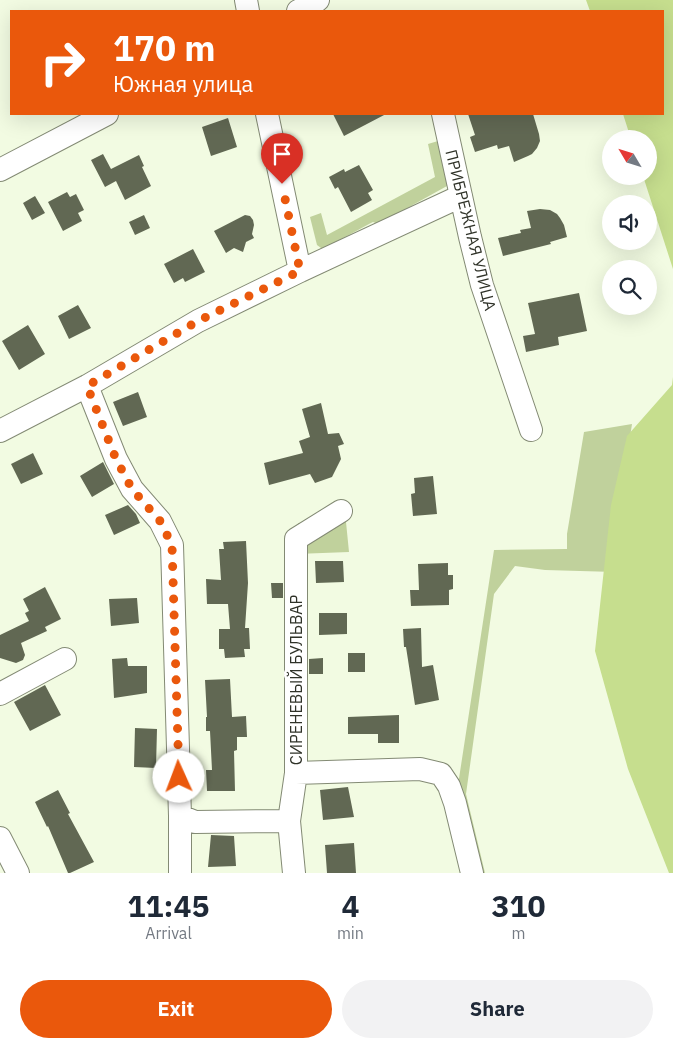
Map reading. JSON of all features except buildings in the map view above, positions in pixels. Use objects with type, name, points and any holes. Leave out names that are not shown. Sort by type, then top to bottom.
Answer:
[{"type":"street","points":[[300,10],[318,0]]},
{"type":"street","points":[[0,170],[105,115]]},
{"type":"street","points":[[267,115],[300,271]]},
{"type":"street","name":"ПРИБРЕЖНАЯ УЛИЦА","points":[[443,115],[482,284],[531,430]]},
{"type":"street","points":[[0,431],[87,386],[198,321],[461,196]]},
{"type":"street","points":[[87,386],[116,459],[132,489],[160,521],[172,545],[180,873]]},
{"type":"street","name":"СИРЕНЕВЫЙ БУЛЬВАР","points":[[294,873],[289,821],[296,773],[296,539],[341,511]]},
{"type":"street","points":[[0,694],[65,659]]},
{"type":"street","points":[[296,773],[420,769],[441,774],[449,786],[455,803],[472,873]]},
{"type":"street","points":[[180,816],[195,822],[289,821]]},
{"type":"street","points":[[0,838],[18,873]]},
{"type":"shaded area","points":[[586,0],[673,0],[673,269],[657,219],[657,195],[649,195],[646,185],[658,185],[658,130],[628,130],[623,115],[664,115],[664,10],[590,10]]},
{"type":"shaded area","points":[[438,141],[447,186],[378,224],[373,222],[325,248],[317,245],[310,217],[321,213],[327,235],[435,177],[428,144]]},
{"type":"shaded area","points":[[673,377],[673,873],[669,873],[628,769],[595,651],[611,505],[627,436],[672,385]]},
{"type":"shaded area","points":[[632,424],[619,510],[615,572],[545,570],[515,566],[494,594],[466,794],[485,873],[480,873],[458,785],[494,550],[567,549],[567,534],[584,432]]},
{"type":"shaded area","points":[[346,522],[349,552],[296,554],[298,523]]},
{"type":"route","points":[[179,777],[172,545],[160,521],[132,489],[116,459],[87,386],[198,321],[300,271],[282,184]]}]
